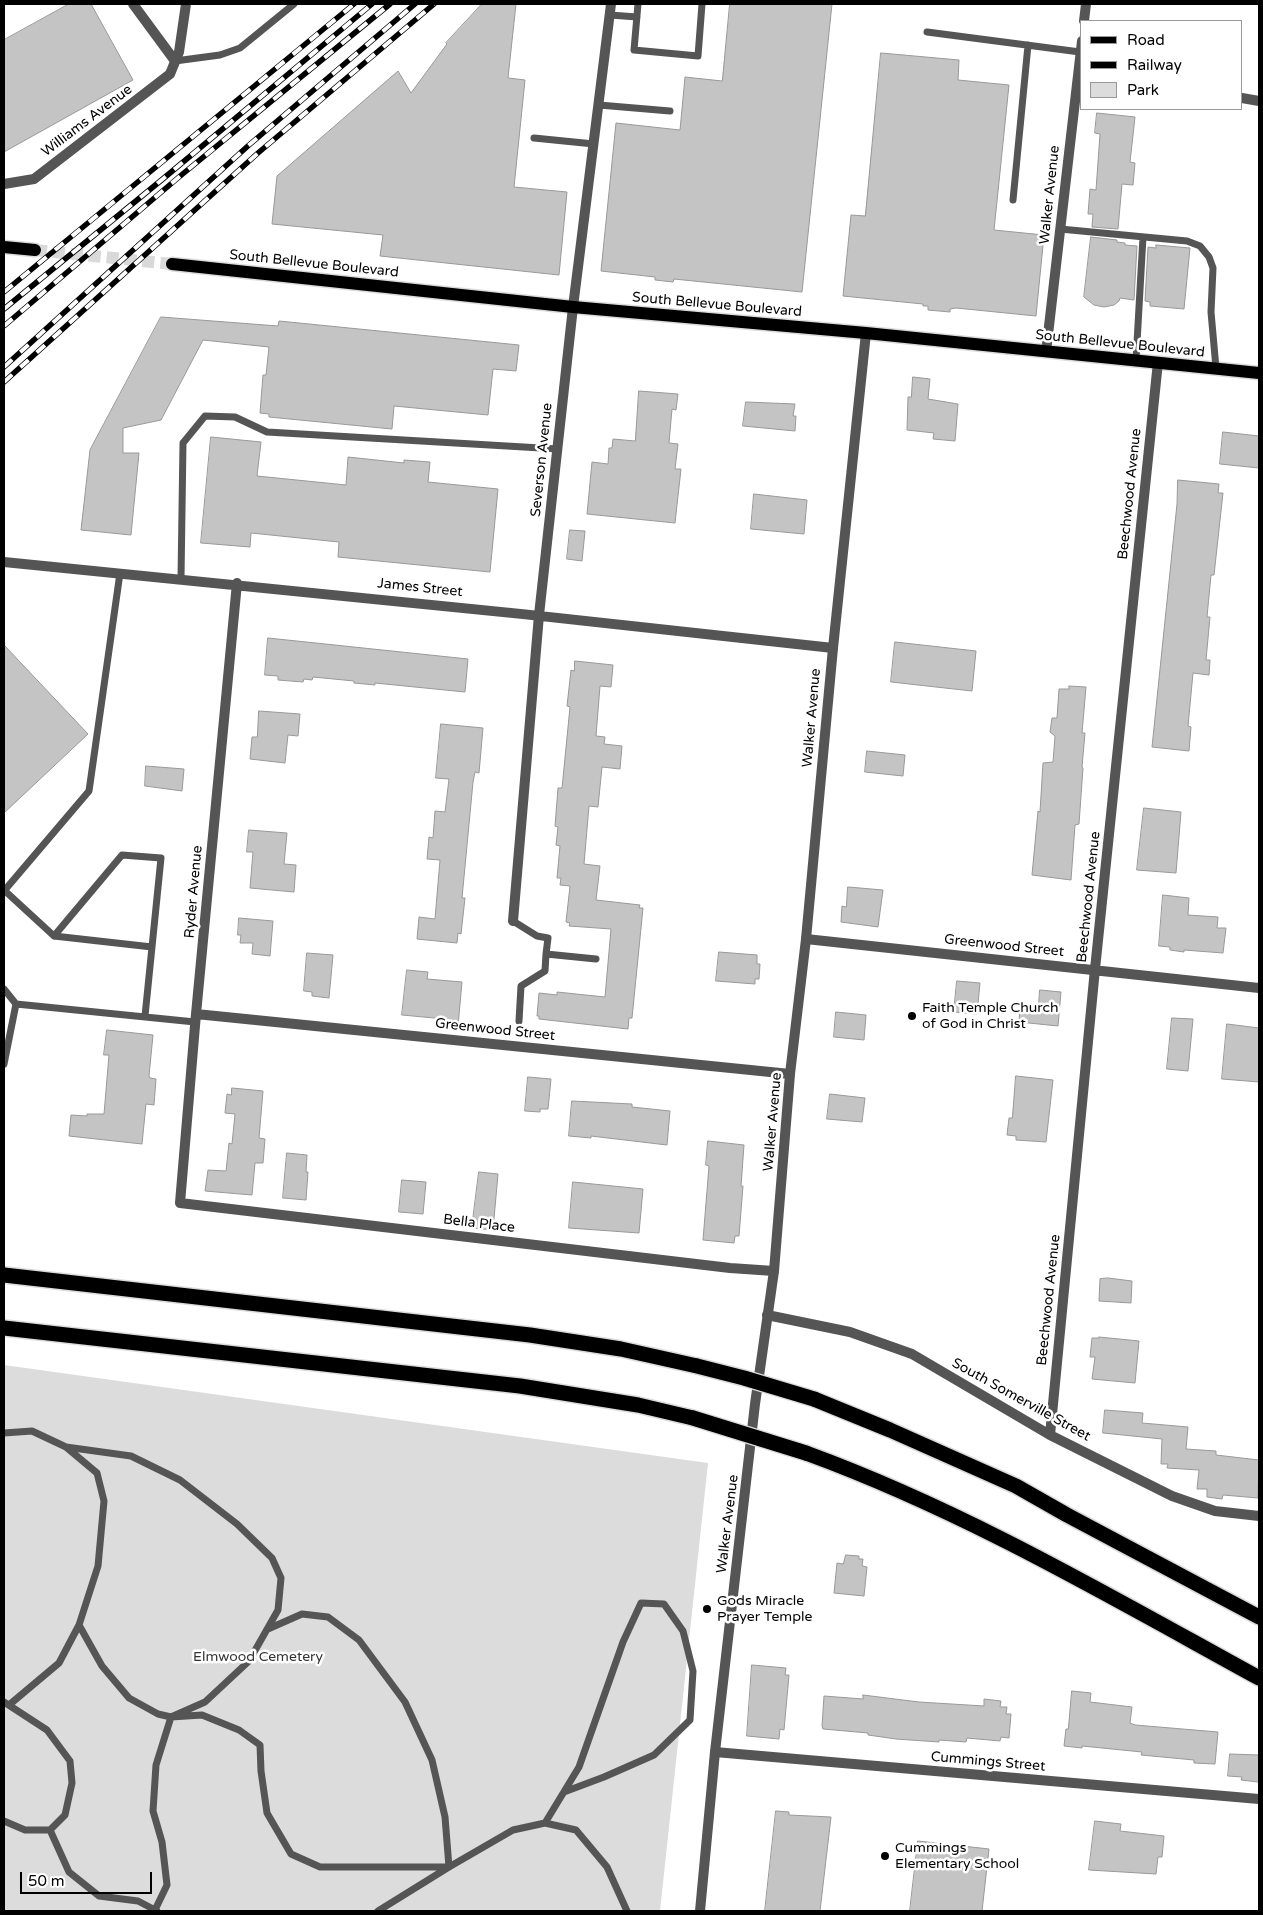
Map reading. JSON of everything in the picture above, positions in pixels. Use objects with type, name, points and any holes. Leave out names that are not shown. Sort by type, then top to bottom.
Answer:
[{"type":"highway","points":[[4,1274],[530,1335],[621,1350],[744,1378],[814,1399],[908,1437],[1016,1486],[1067,1516],[1259,1618]]},
{"type":"highway","points":[[4,1328],[520,1386],[638,1405],[693,1418],[806,1453],[888,1485],[961,1518],[1259,1678]]},
{"type":"main road","points":[[4,247],[35,250]]},
{"type":"main road","name":"South Bellevue Boulevard","points":[[172,264],[573,307],[866,333],[1259,373]]},
{"type":"street","points":[[133,4],[175,62]]},
{"type":"street","name":"Williams Avenue","points":[[4,184],[34,179],[170,74],[179,52],[186,4]]},
{"type":"street","name":"Severson Avenue","points":[[513,921],[539,614],[573,307],[611,4]]},
{"type":"street","points":[[1084,20],[1086,4]]},
{"type":"street","name":"Walker Avenue","points":[[1046,352],[1080,76]]},
{"type":"street","points":[[1243,98],[1259,101]]},
{"type":"street","name":"Walker Avenue","points":[[700,1911],[715,1752],[767,1315],[774,1271],[790,1074],[806,939],[833,648],[866,333]]},
{"type":"street","name":"Beechwood Avenue","points":[[1050,1435],[1095,969],[1158,362]]},
{"type":"street","name":"James Street","points":[[4,562],[237,583],[539,614],[833,648]]},
{"type":"street","name":"Ryder Avenue","points":[[180,1203],[237,583]]},
{"type":"street","name":"Greenwood Street","points":[[806,939],[1259,988]]},
{"type":"street","name":"Greenwood Street","points":[[196,1018],[790,1074]]},
{"type":"street","name":"Bella Place","points":[[180,1203],[720,1267],[774,1271]]},
{"type":"street","name":"South Somerville Street","points":[[767,1315],[850,1332],[912,1354],[1050,1435],[1172,1496],[1215,1511],[1259,1516]]},
{"type":"street","name":"Cummings Street","points":[[715,1752],[1259,1799]]},
{"type":"lane","points":[[175,62],[220,55],[240,48],[294,4]]},
{"type":"lane","points":[[638,4],[634,50],[698,56],[702,4]]},
{"type":"lane","points":[[610,15],[637,17]]},
{"type":"lane","points":[[927,32],[1028,45],[1080,46]]},
{"type":"lane","points":[[1013,200],[1028,45]]},
{"type":"lane","points":[[599,105],[670,111]]},
{"type":"lane","points":[[534,138],[594,144]]},
{"type":"lane","points":[[1060,229],[1186,241],[1200,246],[1209,257],[1213,268],[1211,312],[1216,368]]},
{"type":"lane","points":[[1136,360],[1143,237]]},
{"type":"lane","points":[[182,578],[183,442],[205,416],[235,417],[267,432],[558,449]]},
{"type":"lane","points":[[120,573],[89,791],[4,891],[54,936],[152,947]]},
{"type":"lane","points":[[54,936],[122,855],[161,858],[145,1016]]},
{"type":"lane","points":[[513,921],[537,936],[548,938],[545,971],[521,986],[519,1021]]},
{"type":"lane","points":[[546,954],[596,958]]},
{"type":"lane","points":[[4,989],[16,1004],[145,1016],[196,1018]]},
{"type":"lane","points":[[4,1064],[16,1004]]},
{"type":"lane","points":[[4,1433],[32,1431],[66,1447],[97,1473],[104,1501],[98,1566],[79,1625],[59,1663],[6,1703],[48,1730],[70,1762],[72,1783],[66,1815],[50,1830],[25,1830],[4,1821]]},
{"type":"lane","points":[[50,1830],[69,1872],[99,1896],[138,1901],[156,1910],[167,1886],[162,1842],[153,1811],[156,1765],[171,1718],[206,1702],[249,1661],[278,1610],[281,1578],[272,1558],[236,1524],[180,1480],[131,1456],[66,1447]]},
{"type":"lane","points":[[545,1823],[579,1767],[623,1642],[641,1603],[664,1604],[683,1631],[694,1671],[690,1720],[654,1755],[564,1792]]},
{"type":"lane","points":[[268,1629],[302,1614],[328,1617],[359,1640],[405,1702],[432,1760],[445,1817],[449,1867]]},
{"type":"lane","points":[[79,1625],[102,1666],[129,1698],[158,1714],[171,1718],[202,1715],[239,1730],[260,1745],[261,1771],[268,1813],[291,1854],[320,1866],[449,1867]]},
{"type":"lane","points":[[378,1911],[513,1830],[545,1823],[576,1830],[607,1867],[627,1911]]},
{"type":"green space","name":"Elmwood Cemetery","points":[[4,1365],[708,1463],[660,1911],[4,1911]]},
{"type":"building","points":[[69,4],[91,4],[133,80],[4,152],[4,40]]},
{"type":"building","points":[[482,4],[516,4],[508,78],[525,80],[514,187],[567,192],[559,275],[380,256],[383,235],[272,224],[277,176],[398,71],[411,93],[446,43]]},
{"type":"building","points":[[730,4],[832,4],[802,292],[674,279],[673,282],[655,280],[655,277],[601,271],[616,123],[680,130],[685,77],[722,81]]},
{"type":"building","points":[[881,53],[959,60],[958,80],[1009,85],[994,230],[1044,235],[1036,316],[956,308],[950,309],[950,312],[928,310],[928,306],[923,306],[923,304],[843,296],[851,215],[865,216]]},
{"type":"building","points":[[1097,113],[1135,117],[1130,162],[1135,163],[1133,185],[1122,184],[1118,229],[1092,227],[1093,214],[1088,214],[1090,189],[1096,190],[1100,134],[1095,133]]},
{"type":"building","points":[[1091,237],[1117,240],[1117,242],[1125,243],[1125,245],[1137,246],[1134,300],[1120,298],[1114,305],[1104,307],[1094,305],[1084,297]]},
{"type":"building","points":[[1156,245],[1190,248],[1184,309],[1150,306],[1150,302],[1145,301],[1148,247],[1156,248]]},
{"type":"building","points":[[161,317],[278,326],[279,321],[519,345],[516,371],[493,369],[488,415],[394,406],[392,429],[269,417],[269,414],[260,413],[263,375],[266,375],[269,347],[203,340],[161,420],[123,428],[123,453],[139,453],[131,535],[81,530],[90,450]]},
{"type":"building","points":[[913,377],[930,379],[928,399],[958,404],[955,441],[933,439],[934,433],[907,430],[908,397],[911,397]]},
{"type":"building","points":[[639,391],[678,394],[676,410],[672,409],[669,443],[678,444],[675,469],[681,469],[675,523],[587,514],[592,462],[608,464],[609,448],[612,448],[613,439],[635,441]]},
{"type":"building","points":[[746,402],[795,404],[793,416],[796,416],[795,431],[743,426]]},
{"type":"building","points":[[1223,432],[1259,436],[1259,468],[1220,464]]},
{"type":"building","points":[[211,437],[261,442],[257,476],[346,485],[348,457],[404,463],[404,460],[430,462],[428,482],[498,489],[490,572],[338,557],[339,542],[251,533],[250,547],[201,543]]},
{"type":"building","points":[[1178,480],[1219,484],[1218,493],[1223,493],[1214,575],[1211,575],[1207,617],[1210,617],[1206,660],[1210,660],[1209,675],[1193,673],[1188,726],[1191,727],[1189,751],[1152,747]]},
{"type":"building","points":[[754,494],[807,500],[804,534],[751,529]]},
{"type":"building","points":[[570,530],[585,531],[582,561],[567,559]]},
{"type":"building","points":[[268,638],[468,659],[465,692],[375,683],[375,685],[354,683],[354,681],[313,677],[312,680],[304,679],[303,682],[278,680],[278,676],[265,675]]},
{"type":"building","points":[[895,642],[976,651],[972,691],[891,682]]},
{"type":"building","points":[[4,645],[88,734],[4,813]]},
{"type":"building","points":[[575,661],[613,665],[611,687],[600,686],[596,736],[605,737],[604,744],[622,746],[620,769],[602,767],[598,807],[589,806],[584,864],[600,866],[596,900],[640,905],[639,908],[643,908],[632,1018],[629,1018],[628,1029],[539,1019],[539,1016],[537,1016],[539,993],[557,995],[557,992],[605,997],[611,929],[569,926],[570,923],[566,922],[570,886],[560,885],[561,878],[557,878],[560,846],[556,845],[558,827],[555,826],[558,788],[562,788],[570,707],[567,706],[571,670],[574,671]]},
{"type":"building","points":[[1069,686],[1086,687],[1082,733],[1085,733],[1079,824],[1075,825],[1071,880],[1032,875],[1038,811],[1040,812],[1043,763],[1053,762],[1055,736],[1050,732],[1052,718],[1057,718],[1059,689],[1069,689]]},
{"type":"building","points":[[259,711],[300,714],[298,736],[288,735],[285,763],[250,759],[252,737],[257,737]]},
{"type":"building","points":[[441,724],[483,728],[479,773],[475,772],[473,782],[462,898],[465,898],[461,934],[458,933],[457,943],[417,939],[419,917],[435,919],[440,860],[427,859],[429,837],[433,838],[435,811],[445,812],[449,779],[436,778]]},
{"type":"building","points":[[867,751],[905,755],[903,776],[865,772]]},
{"type":"building","points":[[146,766],[184,769],[182,791],[145,786]]},
{"type":"building","points":[[1144,808],[1181,812],[1176,873],[1137,870]]},
{"type":"building","points":[[249,830],[287,833],[284,864],[296,865],[294,892],[250,888],[253,852],[247,852]]},
{"type":"building","points":[[848,887],[883,890],[878,927],[841,922],[842,906],[846,907]]},
{"type":"building","points":[[1163,895],[1189,898],[1188,915],[1218,917],[1217,928],[1226,928],[1223,953],[1184,950],[1184,952],[1170,950],[1170,947],[1159,946]]},
{"type":"building","points":[[239,918],[273,921],[270,956],[252,954],[253,943],[240,943],[241,935],[238,935]]},
{"type":"building","points":[[719,952],[757,955],[757,964],[760,964],[759,979],[755,979],[755,984],[716,981]]},
{"type":"building","points":[[307,953],[333,955],[329,998],[312,996],[312,992],[304,991]]},
{"type":"building","points":[[407,970],[428,972],[427,979],[462,982],[458,1026],[444,1025],[445,1019],[402,1015]]},
{"type":"building","points":[[957,981],[980,983],[977,1014],[954,1012]]},
{"type":"building","points":[[1040,990],[1061,992],[1058,1026],[1019,1022],[1020,1005],[1038,1007]]},
{"type":"building","points":[[836,1012],[866,1015],[864,1040],[834,1037]]},
{"type":"building","points":[[1172,1018],[1193,1019],[1188,1071],[1167,1069]]},
{"type":"building","points":[[1227,1024],[1259,1028],[1259,1082],[1222,1079]]},
{"type":"building","points":[[107,1030],[153,1035],[149,1076],[156,1079],[154,1105],[146,1104],[142,1144],[69,1136],[71,1115],[104,1114],[109,1055],[104,1055]]},
{"type":"building","points":[[1016,1076],[1053,1080],[1046,1142],[1016,1140],[1016,1136],[1007,1135],[1009,1118],[1012,1118]]},
{"type":"building","points":[[528,1077],[551,1079],[548,1109],[540,1109],[540,1112],[525,1111]]},
{"type":"building","points":[[232,1088],[263,1091],[259,1138],[265,1139],[263,1163],[255,1163],[252,1195],[205,1191],[208,1170],[226,1171],[229,1143],[232,1144],[235,1114],[225,1113],[227,1094],[231,1095]]},
{"type":"building","points":[[830,1094],[865,1098],[862,1122],[827,1119]]},
{"type":"building","points":[[572,1101],[632,1104],[632,1107],[670,1111],[667,1145],[591,1136],[591,1138],[569,1136]]},
{"type":"building","points":[[708,1141],[744,1145],[739,1236],[735,1236],[734,1243],[703,1240],[709,1166],[706,1165]]},
{"type":"building","points":[[287,1153],[307,1155],[306,1200],[283,1198]]},
{"type":"building","points":[[479,1172],[498,1174],[493,1230],[472,1228]]},
{"type":"building","points":[[402,1180],[426,1182],[423,1214],[399,1212]]},
{"type":"building","points":[[573,1182],[643,1189],[639,1233],[569,1228]]},
{"type":"building","points":[[1100,1279],[1132,1281],[1131,1303],[1099,1301]]},
{"type":"building","points":[[1092,1338],[1139,1341],[1135,1383],[1092,1379],[1095,1357],[1090,1357]]},
{"type":"building","points":[[1105,1410],[1143,1413],[1142,1423],[1188,1427],[1186,1449],[1216,1451],[1216,1455],[1259,1460],[1258,1498],[1223,1495],[1222,1499],[1207,1497],[1207,1489],[1197,1489],[1199,1470],[1167,1468],[1168,1464],[1161,1464],[1162,1439],[1103,1433]]},
{"type":"building","points":[[846,1555],[859,1556],[859,1559],[863,1559],[862,1566],[867,1567],[864,1596],[834,1593],[837,1563],[843,1564]]},
{"type":"building","points":[[752,1665],[786,1668],[785,1675],[789,1675],[784,1730],[780,1729],[779,1739],[747,1736]]},
{"type":"building","points":[[1072,1691],[1091,1693],[1090,1702],[1132,1707],[1130,1723],[1135,1725],[1218,1732],[1215,1764],[1194,1763],[1194,1760],[1141,1755],[1142,1752],[1064,1746],[1066,1729],[1068,1729]]},
{"type":"building","points":[[863,1695],[919,1702],[984,1706],[984,1699],[1001,1701],[1000,1707],[1007,1707],[1006,1714],[1011,1714],[1009,1738],[1001,1737],[1000,1741],[967,1738],[966,1742],[939,1740],[939,1742],[896,1739],[868,1735],[868,1733],[823,1729],[824,1696],[863,1699]]},
{"type":"building","points":[[1230,1754],[1259,1755],[1258,1782],[1241,1780],[1242,1777],[1228,1776]]},
{"type":"building","points":[[776,1811],[789,1812],[789,1815],[831,1817],[820,1911],[765,1911]]},
{"type":"building","points":[[1095,1821],[1121,1824],[1120,1831],[1164,1836],[1162,1857],[1158,1857],[1156,1874],[1089,1870]]},
{"type":"building","name":"Cummings Elementary School","points":[[918,1841],[989,1849],[982,1911],[910,1911]]},
{"type":"tunnel","points":[[35,250],[172,264]]},
{"type":"railway","points":[[4,292],[354,4]]},
{"type":"railway","points":[[4,309],[372,4]]},
{"type":"railway","points":[[4,326],[179,177],[390,4]]},
{"type":"railway","points":[[4,367],[249,145],[415,4]]},
{"type":"railway","points":[[4,382],[258,153],[434,4]]},
{"type":"place","name":"Faith Temple Church of God in Christ","points":[[912,1016]]},
{"type":"place","name":"Gods Miracle Prayer Temple","points":[[707,1609]]},
{"type":"place","name":"Cummings Elementary School","points":[[885,1856]]}]
